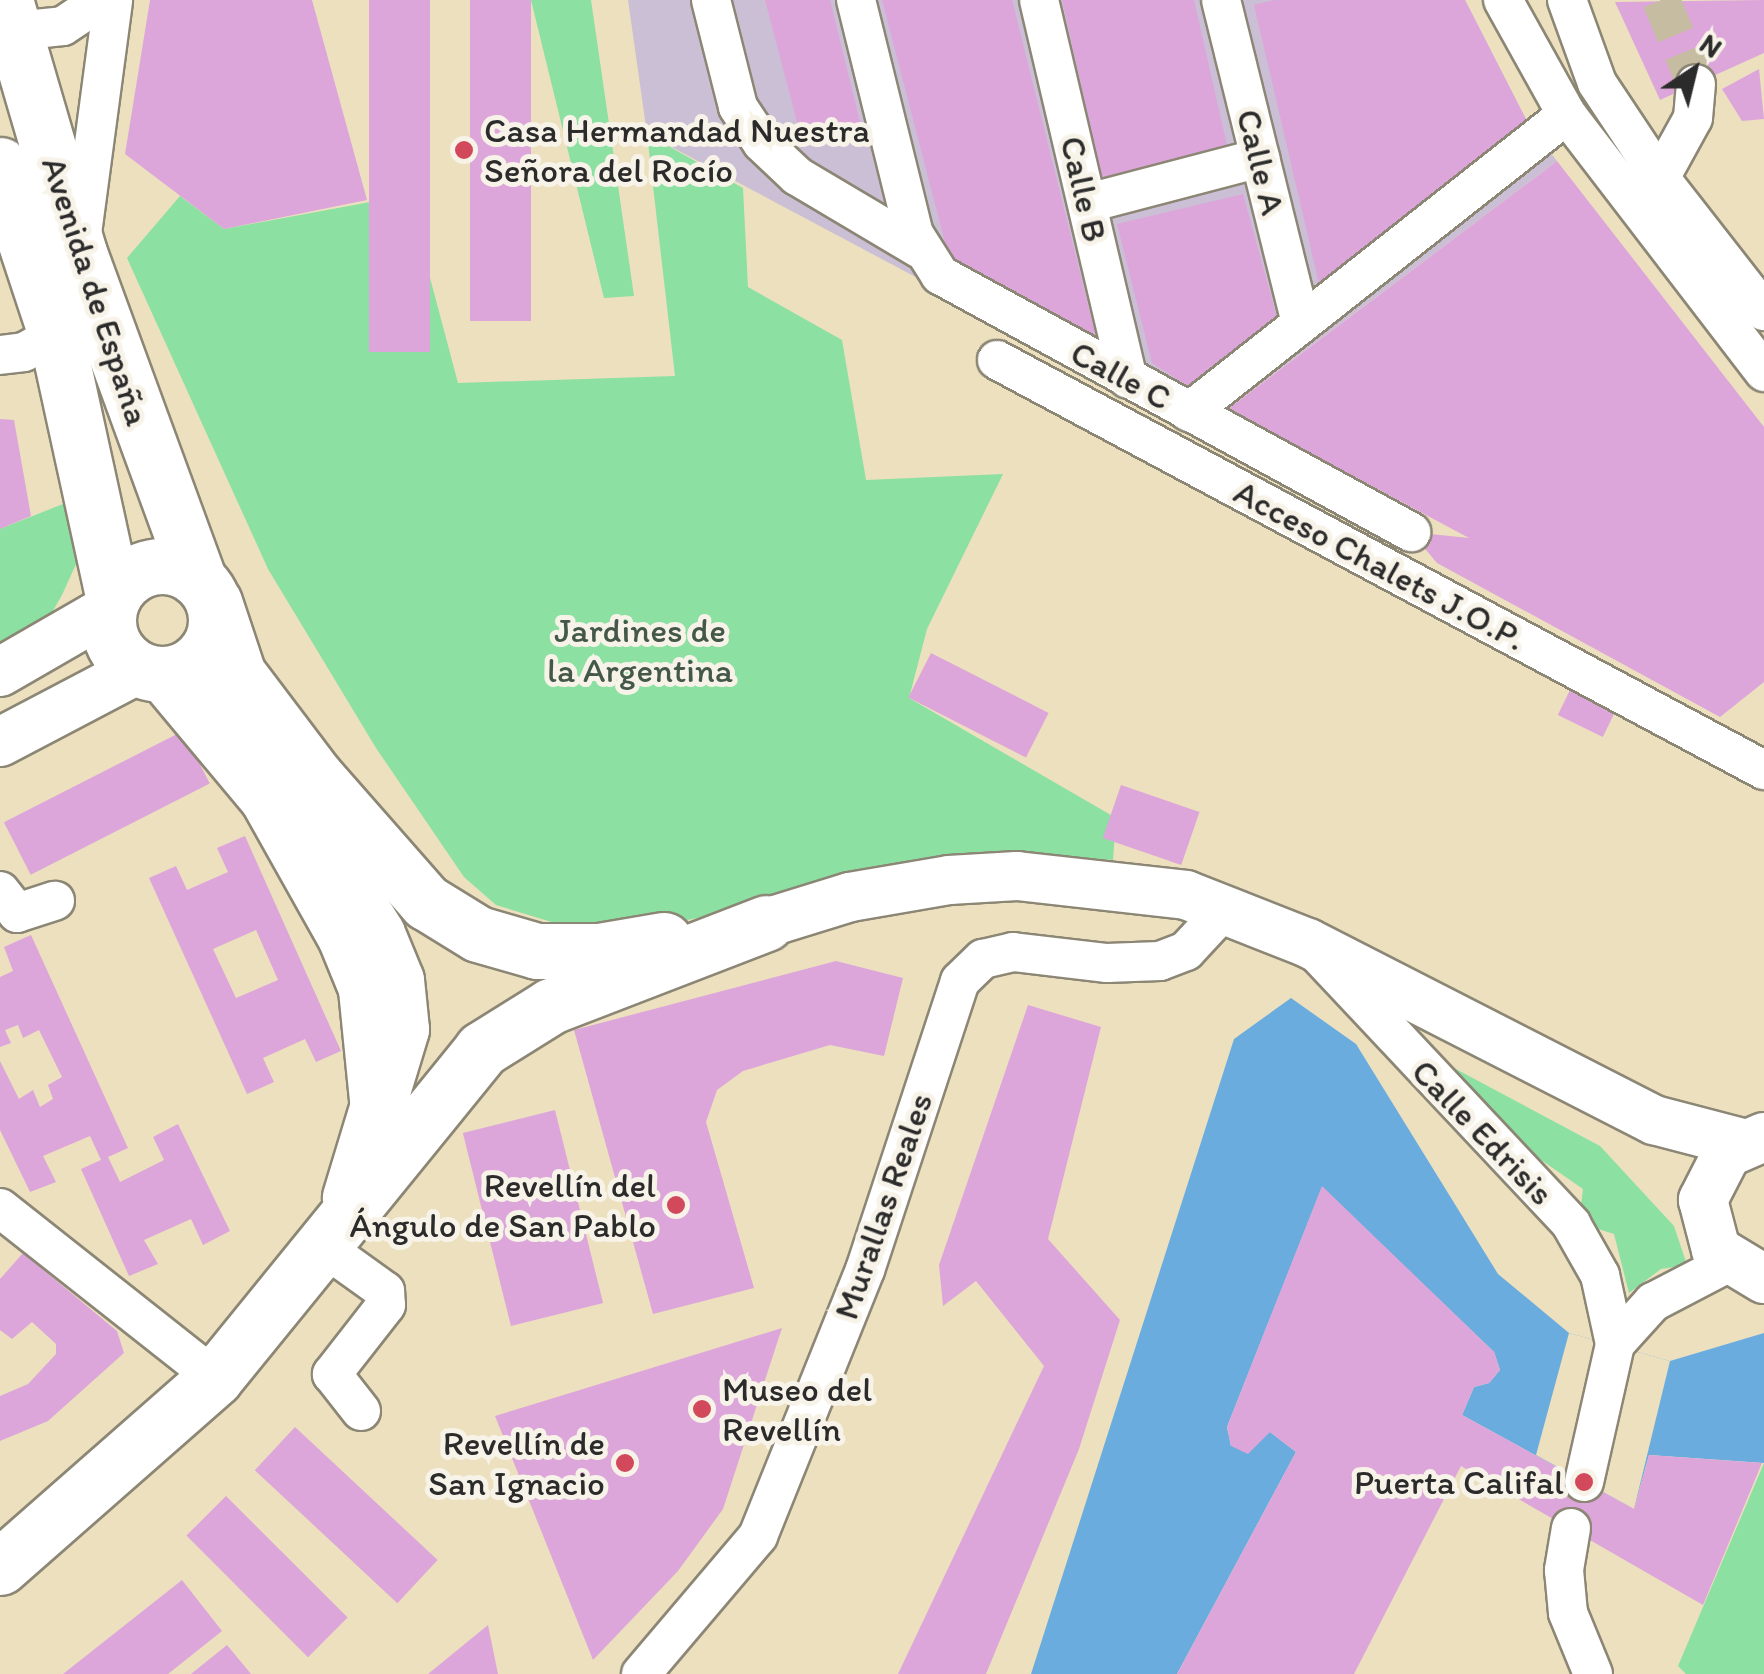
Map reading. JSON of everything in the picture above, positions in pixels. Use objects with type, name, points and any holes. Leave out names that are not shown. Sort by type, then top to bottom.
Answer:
[{"type":"highway","name":"Avenida de España","points":[[20,21],[79,254],[170,505],[238,674],[385,857]]},
{"type":"highway","name":"Avenida de España","points":[[0,165],[56,334],[111,603]]},
{"type":"highway","points":[[170,505],[204,532],[385,857],[451,919],[537,951],[598,951],[766,923]]},
{"type":"highway","points":[[160,670],[211,646],[206,590],[158,566],[132,575],[111,603],[117,650],[160,670],[288,792],[377,934],[396,980],[401,1029],[370,1138],[332,1241]]},
{"type":"highway","points":[[0,1566],[215,1378],[332,1241],[482,1049],[552,1006],[766,923]]},
{"type":"main road","points":[[0,672],[111,603]]},
{"type":"main road","points":[[0,742],[160,670]]},
{"type":"main road","points":[[766,923],[850,897],[1016,876],[1186,896],[1308,943],[1654,1120],[1753,1140]]},
{"type":"main road","points":[[1753,1140],[1716,1166],[1703,1200],[1708,1234],[1755,1275]]},
{"type":"street","points":[[20,21],[83,16],[102,0]]},
{"type":"street","points":[[79,254],[113,0]]},
{"type":"street","name":"Calle C","points":[[711,0],[738,107],[762,142],[797,176],[920,249],[954,284],[1189,412],[1567,116]]},
{"type":"street","points":[[856,0],[920,249]]},
{"type":"street","name":"Calle B","points":[[1039,0],[1128,379]]},
{"type":"street","name":"Calle A","points":[[1220,0],[1301,323]]},
{"type":"street","points":[[1503,0],[1567,116],[1764,372]]},
{"type":"street","points":[[1567,0],[1597,83],[1660,178],[1764,312]]},
{"type":"street","points":[[20,21],[76,53],[104,84]]},
{"type":"street","points":[[1660,178],[1693,118],[1696,84]]},
{"type":"street","points":[[1088,203],[1260,158]]},
{"type":"street","points":[[0,354],[24,352],[56,334]]},
{"type":"street","name":"Acceso Chalets J.O.P.","points":[[997,360],[1764,770]]},
{"type":"street","points":[[1189,412],[1411,532]]},
{"type":"street","points":[[0,890],[17,913],[54,901]]},
{"type":"street","name":"Murallas Reales","points":[[641,1674],[758,1536],[865,1270],[960,981],[983,960],[1013,952],[1107,963],[1160,961],[1186,951],[1225,909]]},
{"type":"street","name":"Calle Edrisis","points":[[1308,943],[1444,1096],[1572,1224],[1600,1275],[1615,1344],[1584,1482]]},
{"type":"street","points":[[0,1208],[215,1378]]},
{"type":"street","points":[[332,1241],[386,1292],[386,1305],[332,1374],[360,1411]]},
{"type":"street","name":"Calle Edrisis","points":[[1615,1344],[1653,1302],[1755,1275]]},
{"type":"street","points":[[1571,1528],[1564,1570],[1568,1613],[1592,1674]]},
{"type":"shaded area","points":[[628,0],[1465,0],[1530,127],[1557,161],[1201,429],[647,134]]},
{"type":"green space","points":[[531,0],[591,0],[634,296],[604,298]]},
{"type":"green space","name":"Jardines de la Argentina","points":[[647,134],[743,188],[748,287],[842,340],[866,480],[1003,474],[927,629],[909,698],[1116,818],[1113,860],[1037,854],[687,920],[614,932],[578,930],[496,905],[464,877],[376,748],[268,569],[127,258],[180,196],[224,229],[408,195],[458,383],[675,376]]},
{"type":"green space","points":[[68,502],[77,562],[50,616],[0,652],[0,529]]},
{"type":"green space","points":[[1454,1068],[1600,1146],[1674,1226],[1687,1265],[1661,1269],[1629,1293],[1614,1234],[1579,1223],[1583,1189],[1511,1139],[1451,1075]]},
{"type":"green space","points":[[1764,1463],[1764,1674],[1686,1674],[1678,1666]]},
{"type":"water","points":[[1291,998],[1356,1044],[1498,1274],[1569,1333],[1670,1361],[1764,1333],[1764,1463],[1649,1455],[1634,1509],[1462,1415],[1474,1387],[1489,1383],[1500,1370],[1494,1352],[1322,1187],[1227,1427],[1231,1446],[1270,1432],[1296,1452],[1177,1674],[1031,1674],[1234,1039]]},
{"type":"pier","points":[[1569,1333],[1670,1361],[1634,1509],[1536,1455]]},
{"type":"building","points":[[150,0],[312,0],[367,200],[224,229],[125,154]]},
{"type":"building","points":[[369,0],[430,0],[430,352],[369,352]]},
{"type":"building","points":[[470,0],[531,0],[531,321],[470,321]]},
{"type":"building","points":[[765,0],[830,0],[861,126],[802,141]]},
{"type":"building","points":[[882,0],[1012,0],[1096,337],[949,258]]},
{"type":"building","points":[[1062,0],[1194,0],[1229,154],[1103,182]]},
{"type":"building","points":[[1274,0],[1465,0],[1530,127],[1320,288],[1254,5]]},
{"type":"building","points":[[1764,0],[1764,53],[1660,100],[1615,2]]},
{"type":"building","points":[[1759,69],[1764,119],[1742,121],[1722,89]]},
{"type":"building","points":[[1557,161],[1764,427],[1764,682],[1720,717],[1437,563],[1411,532],[1469,538],[1228,409]]},
{"type":"building","points":[[1243,194],[1279,325],[1191,388],[1152,363],[1117,224]]},
{"type":"building","points":[[0,419],[14,420],[31,516],[0,529]]},
{"type":"building","points":[[931,653],[1049,713],[1026,757],[908,698]]},
{"type":"building","points":[[1571,688],[1616,710],[1603,737],[1558,715]]},
{"type":"building","points":[[183,731],[210,784],[31,875],[4,822]]},
{"type":"building","points":[[1121,785],[1199,812],[1181,865],[1103,838]]},
{"type":"building","points":[[245,836],[341,1051],[316,1062],[305,1039],[263,1058],[274,1082],[247,1094],[149,878],[176,866],[187,890],[228,872],[217,848]],"holes":[[[256,930],[278,980],[236,998],[213,949]]]},
{"type":"building","points":[[31,935],[128,1148],[108,1157],[120,1182],[164,1160],[153,1137],[178,1124],[230,1231],[203,1245],[191,1219],[144,1240],[158,1264],[129,1276],[81,1169],[101,1160],[90,1136],[43,1156],[56,1182],[30,1192],[0,1130],[0,1061],[19,1099],[33,1090],[40,1107],[53,1099],[48,1085],[62,1077],[39,1030],[23,1038],[18,1025],[5,1030],[11,1043],[0,1047],[0,977],[13,971],[4,947]]},
{"type":"building","name":"Revellín del Ángulo de San Pablo","points":[[836,961],[903,978],[884,1056],[830,1045],[743,1071],[717,1090],[706,1122],[754,1288],[653,1314],[574,1030]]},
{"type":"building","points":[[1028,1005],[1101,1027],[1048,1239],[1120,1320],[1079,1449],[986,1674],[898,1674],[1044,1366],[976,1281],[943,1306],[939,1265]]},
{"type":"building","points":[[555,1110],[603,1303],[511,1326],[463,1133]]},
{"type":"building","points":[[1322,1186],[1494,1352],[1500,1370],[1489,1383],[1474,1387],[1462,1415],[1634,1509],[1649,1455],[1762,1463],[1703,1605],[1461,1466],[1354,1674],[1177,1674],[1296,1452],[1270,1432],[1248,1454],[1231,1446],[1227,1427]]},
{"type":"building","points":[[23,1253],[117,1331],[124,1353],[48,1421],[0,1441],[0,1396],[28,1384],[56,1354],[56,1344],[32,1322],[12,1339],[0,1330],[0,1279]]},
{"type":"building","name":"Revellín de San Ignacio","points":[[782,1328],[723,1509],[678,1571],[593,1660],[495,1416]]},
{"type":"building","points":[[295,1427],[438,1560],[397,1603],[255,1470]]},
{"type":"building","points":[[226,1496],[348,1618],[308,1657],[186,1536]]},
{"type":"building","points":[[182,1580],[222,1631],[168,1674],[63,1674]]},
{"type":"building","points":[[488,1625],[498,1674],[428,1674]]},
{"type":"building","points":[[227,1645],[251,1674],[191,1674]]},
{"type":"tunnel","points":[[1661,0],[1696,84]]},
{"type":"place","name":"Casa Hermandad Nuestra Señora del Rocío","points":[[464,150]]},
{"type":"place","name":"Revellín del Ángulo de San Pablo","points":[[676,1205]]},
{"type":"place","name":"Museo del Revellín","points":[[702,1409]]},
{"type":"place","name":"Revellín de San Ignacio","points":[[625,1463]]},
{"type":"place","name":"Puerta Califal","points":[[1584,1482]]}]
